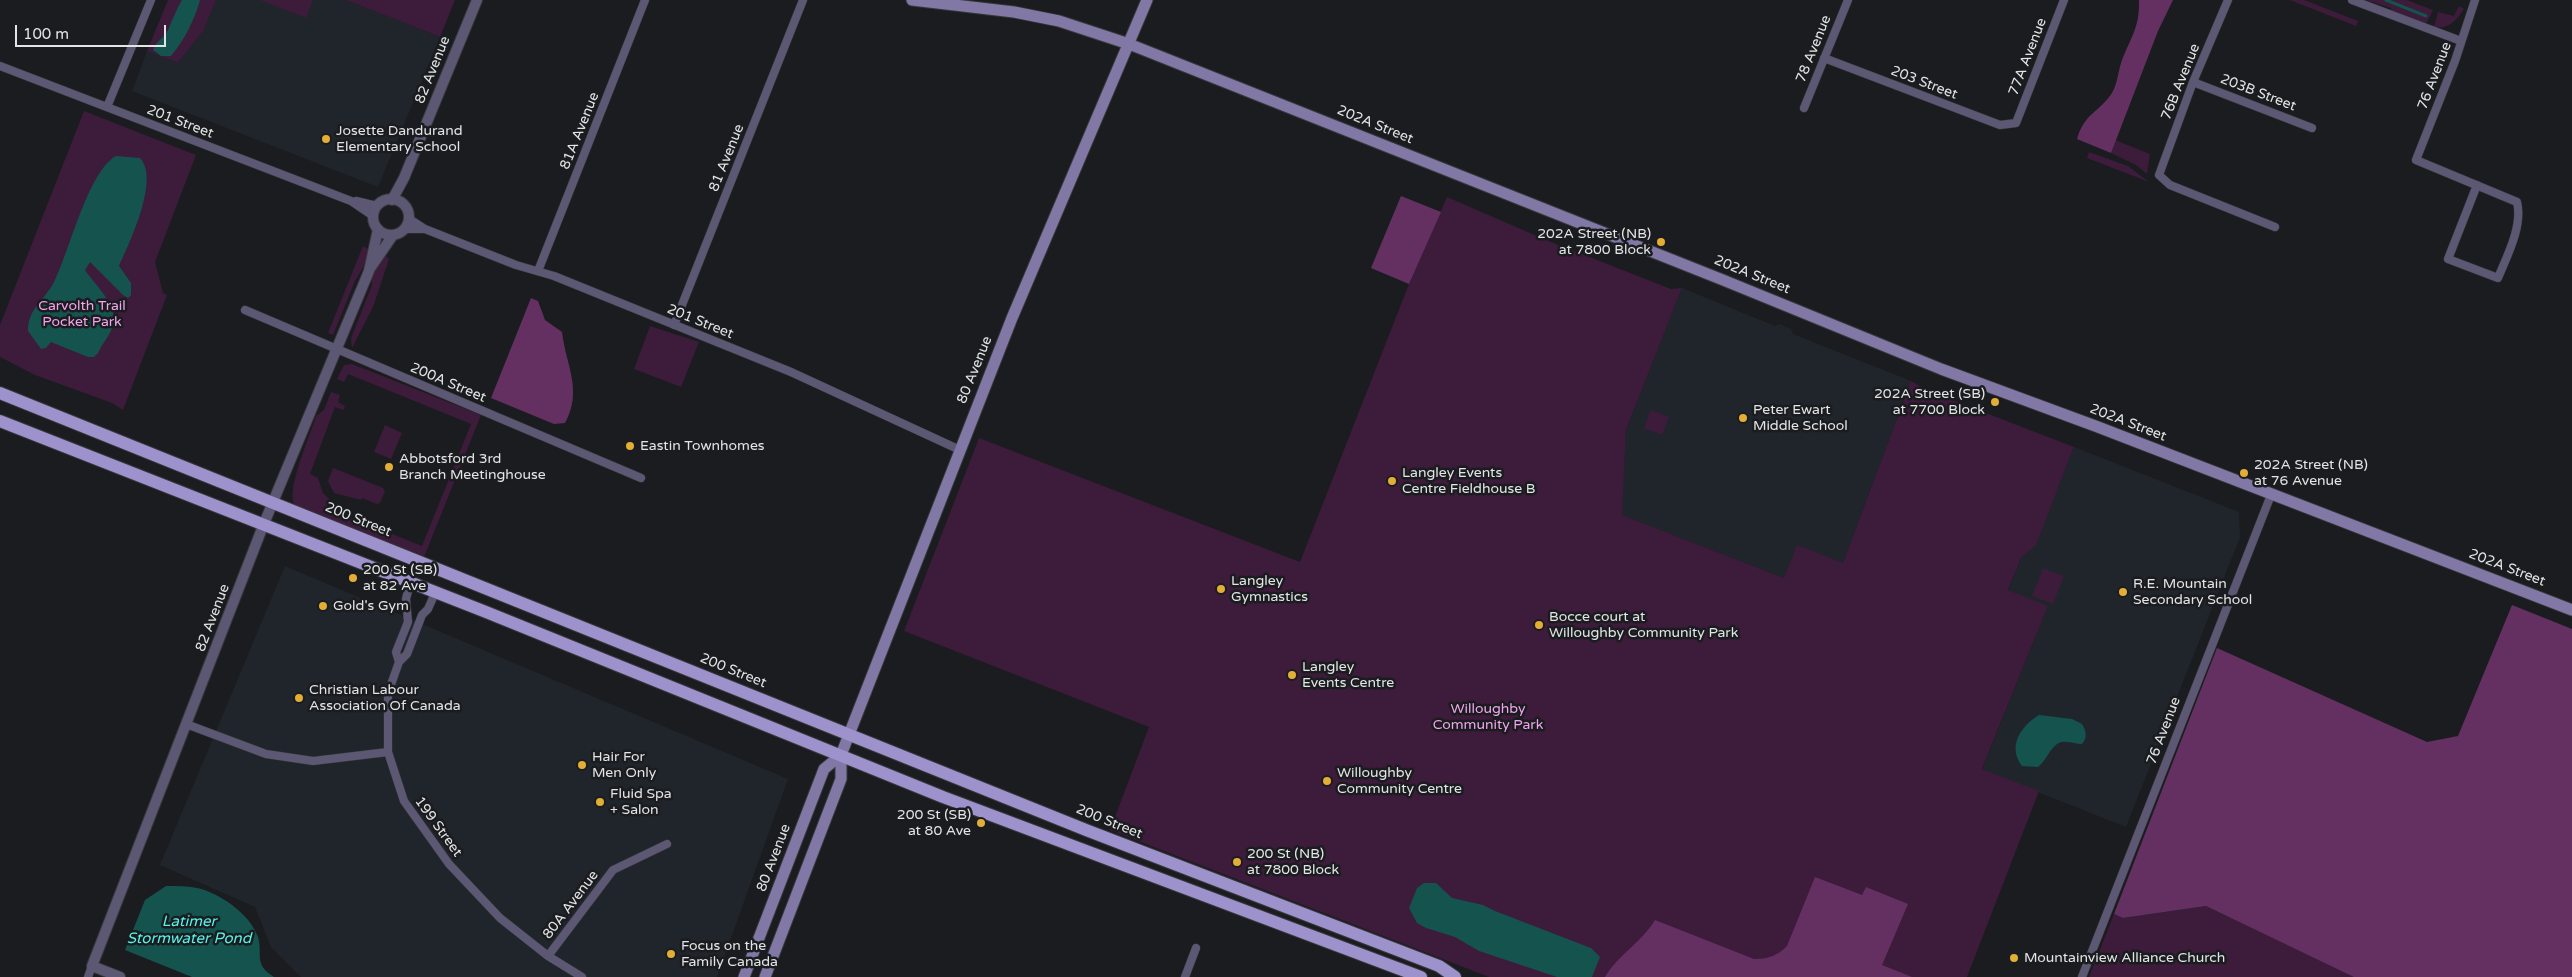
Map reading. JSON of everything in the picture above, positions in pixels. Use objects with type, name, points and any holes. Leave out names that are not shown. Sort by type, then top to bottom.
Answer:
[{"type":"main road","name":"202A Street","points":[[912,0],[1014,12],[1059,22],[1129,44],[1914,358],[2572,610]]},
{"type":"main road","name":"80 Avenue","points":[[765,977],[841,779],[841,755],[960,450],[1034,264],[1147,0]]},
{"type":"main road","name":"200 Street","points":[[0,393],[1119,843],[1439,966],[1455,977]]},
{"type":"main road","points":[[0,421],[952,800],[1421,977]]},
{"type":"main road","name":"80 Avenue","points":[[744,977],[824,769],[841,755]]},
{"type":"street","points":[[107,107],[151,0]]},
{"type":"street","name":"82 Avenue","points":[[392,200],[404,178],[477,0]]},
{"type":"street","name":"81A Avenue","points":[[538,271],[645,0]]},
{"type":"street","name":"81 Avenue","points":[[674,325],[803,0]]},
{"type":"street","name":"78 Avenue","points":[[1804,108],[1848,0]]},
{"type":"street","name":"77A Avenue","points":[[2016,123],[2064,0]]},
{"type":"street","name":"76B Avenue","points":[[2228,0],[2194,82],[2160,175],[2170,185],[2275,227]]},
{"type":"street","points":[[2352,0],[2462,41]]},
{"type":"street","name":"76 Avenue","points":[[2475,0],[2462,41],[2416,160],[2477,185]]},
{"type":"street","name":"203 Street","points":[[1824,58],[2000,125],[2016,123]]},
{"type":"street","name":"201 Street","points":[[0,66],[351,201],[377,206]]},
{"type":"street","name":"203B Street","points":[[2194,82],[2312,128]]},
{"type":"street","name":"82 Avenue","points":[[402,204],[404,178]]},
{"type":"street","points":[[2477,185],[2516,202],[2519,213],[2511,245],[2498,278],[2448,258],[2477,185]]},
{"type":"street","points":[[392,200],[402,204],[406,208],[408,218],[404,228],[393,235],[383,234],[378,229],[373,216],[377,206],[392,200]]},
{"type":"street","name":"201 Street","points":[[351,201],[373,216]]},
{"type":"street","name":"201 Street","points":[[408,218],[425,229],[554,276],[791,372],[960,450]]},
{"type":"street","name":"201 Street","points":[[404,228],[425,229]]},
{"type":"street","name":"82 Avenue","points":[[88,977],[263,526],[369,270],[378,229]]},
{"type":"street","name":"82 Avenue","points":[[369,270],[393,235]]},
{"type":"street","name":"200A Street","points":[[245,310],[641,478]]},
{"type":"street","name":"76 Avenue","points":[[2082,977],[2271,495]]},
{"type":"street","points":[[399,662],[396,652],[408,622],[406,598],[410,583]]},
{"type":"street","points":[[186,724],[266,754],[313,761],[388,752],[388,693],[399,662],[408,654],[422,615],[428,609],[435,593]]},
{"type":"street","name":"199 Street","points":[[388,752],[404,801],[449,864],[500,918],[548,956],[582,977]]},
{"type":"street","name":"80A Avenue","points":[[548,956],[613,870],[668,844]]},
{"type":"street","points":[[1185,977],[1196,948]]},
{"type":"street","points":[[92,966],[120,977]]},
{"type":"shaded area","name":"Josette Dandurand Elementary School","points":[[216,0],[346,0],[440,37],[378,187],[132,91],[147,51],[178,63],[204,30]]},
{"type":"shaded area","points":[[2139,0],[2173,0],[2158,31],[2111,153],[2077,139],[2084,123],[2107,100],[2114,90],[2121,63],[2136,26]]},
{"type":"shaded area","points":[[1401,196],[1441,212],[1409,284],[1371,268]]},
{"type":"shaded area","points":[[1682,288],[1775,326],[1779,324],[1791,329],[1793,334],[1911,381],[1843,563],[1784,578],[1621,515],[1626,430]]},
{"type":"shaded area","points":[[531,298],[538,301],[545,320],[562,332],[573,389],[573,400],[565,423],[554,424],[491,398]]},
{"type":"shaded area","points":[[2074,447],[2239,512],[2240,537],[2126,827],[1982,770],[2048,606],[2008,591],[2021,558],[2036,544]]},
{"type":"shaded area","points":[[285,566],[788,779],[717,977],[301,977],[271,947],[255,907],[160,865]]},
{"type":"shaded area","points":[[2512,605],[2572,629],[2572,977],[2354,977],[2206,906],[2123,918],[2114,914],[2217,648],[2427,742],[2458,736]]},
{"type":"shaded area","points":[[1815,877],[1862,895],[1866,887],[1908,904],[1882,965],[1912,977],[1605,977],[1616,962],[1643,936],[1655,920],[1754,959],[1768,958],[1776,955],[1787,946]]},
{"type":"green space","points":[[168,0],[216,0],[204,30],[178,63],[147,51]]},
{"type":"green space","points":[[260,0],[313,0],[306,18]]},
{"type":"green space","points":[[346,0],[455,0],[440,37]]},
{"type":"green space","points":[[2290,0],[2304,0],[2358,21],[2356,26]]},
{"type":"green space","points":[[2366,0],[2407,0],[2433,10],[2426,24],[2391,10],[2391,8]]},
{"type":"green space","points":[[2459,6],[2464,9],[2448,26],[2434,27],[2438,12],[2454,16]]},
{"type":"green space","name":"Carvolth Trail Pocket Park","points":[[84,111],[196,155],[155,262],[163,293],[167,295],[123,410],[112,403],[35,375],[0,357],[0,325]]},
{"type":"green space","points":[[2115,140],[2150,154],[2147,174],[2136,165],[2111,153]]},
{"type":"green space","points":[[2089,152],[2128,166],[2149,182],[2087,158]]},
{"type":"green space","name":"Willoughby Community Park","points":[[1447,197],[1546,240],[1671,289],[1682,288],[1626,430],[1622,515],[1784,578],[1797,545],[1843,563],[1911,381],[1929,391],[2074,447],[2036,545],[2021,558],[2008,590],[2048,606],[1982,769],[2039,791],[1967,977],[1489,977],[1110,830],[1149,727],[904,631],[979,438],[1300,562],[1409,284]]},
{"type":"green space","points":[[363,246],[369,250],[367,259],[355,281],[333,335],[328,333]]},
{"type":"green space","points":[[384,254],[389,259],[373,307],[352,348],[351,338],[372,285],[372,276]]},
{"type":"green space","points":[[650,326],[699,342],[681,387],[634,369]]},
{"type":"green space","points":[[352,364],[481,415],[424,557],[295,505],[293,488],[300,462],[316,416],[324,410],[331,392],[340,395],[338,402],[345,406],[343,410],[335,407],[310,474],[318,478],[323,493],[334,504],[332,510],[422,546],[471,424],[348,374],[344,382],[337,379],[344,365]]},
{"type":"green space","points":[[1651,410],[1669,417],[1662,435],[1644,428]]},
{"type":"green space","points":[[385,425],[402,433],[391,459],[374,452]]},
{"type":"green space","points":[[333,468],[383,488],[385,491],[380,503],[377,504],[362,498],[361,500],[334,493],[328,481]]},
{"type":"green space","points":[[2043,568],[2064,576],[2053,604],[2032,596]]},
{"type":"green space","points":[[2206,906],[2354,977],[2089,977],[2114,914],[2123,918]]},
{"type":"water","points":[[182,0],[200,0],[185,37],[171,56],[161,56],[153,50],[168,30]]},
{"type":"water","points":[[116,156],[140,158],[145,168],[147,180],[136,227],[119,266],[131,283],[131,295],[128,298],[123,295],[90,262],[85,270],[105,296],[113,310],[114,318],[112,328],[98,353],[94,357],[88,357],[51,342],[46,348],[41,349],[28,331],[31,316],[54,282],[80,214],[97,178],[106,165]]},
{"type":"water","points":[[2039,715],[2072,719],[2082,724],[2086,736],[2085,739],[2082,744],[2061,742],[2057,744],[2038,767],[2022,766],[2016,751],[2018,737],[2027,725]]},
{"type":"water","points":[[1424,883],[1436,883],[1452,898],[1483,905],[1591,948],[1600,957],[1592,977],[1557,977],[1479,951],[1455,937],[1426,928],[1417,923],[1409,908],[1417,888]]},
{"type":"water","name":"Latimer Stormwater Pond","points":[[166,886],[197,888],[215,895],[233,906],[254,928],[258,937],[260,959],[263,968],[274,977],[192,977],[125,950],[145,900]]},
{"type":"waterway","points":[[2386,0],[2426,16]]},
{"type":"place","name":"Josette Dandurand Elementary School","points":[[326,139]]},
{"type":"place","name":"202A Street (NB) at 7800 Block","points":[[1661,242]]},
{"type":"place","name":"202A Street (SB) at 7700 Block","points":[[1995,402]]},
{"type":"place","name":"Peter Ewart Middle School","points":[[1743,418]]},
{"type":"place","name":"Eastin Townhomes","points":[[630,446]]},
{"type":"place","name":"Abbotsford 3rd Branch Meetinghouse","points":[[389,467]]},
{"type":"place","name":"202A Street (NB) at 76 Avenue","points":[[2244,473]]},
{"type":"place","name":"Langley Events Centre Fieldhouse B","points":[[1392,481]]},
{"type":"place","name":"200 St (SB) at 82 Ave","points":[[353,578]]},
{"type":"place","name":"Langley Gymnastics","points":[[1221,589]]},
{"type":"place","name":"R.E. Mountain Secondary School","points":[[2123,592]]},
{"type":"place","name":"Gold's Gym","points":[[323,606]]},
{"type":"place","name":"Bocce court at Willoughby Community Park","points":[[1539,625]]},
{"type":"place","name":"Langley Events Centre","points":[[1292,675]]},
{"type":"place","name":"Christian Labour Association Of Canada","points":[[299,698]]},
{"type":"place","name":"Hair For Men Only","points":[[582,765]]},
{"type":"place","name":"Willoughby Community Centre","points":[[1327,781]]},
{"type":"place","name":"Fluid Spa + Salon","points":[[600,802]]},
{"type":"place","name":"200 St (SB) at 80 Ave","points":[[981,823]]},
{"type":"place","name":"200 St (NB) at 7800 Block","points":[[1237,862]]},
{"type":"place","name":"Focus on the Family Canada","points":[[671,954]]},
{"type":"place","name":"Mountainview Alliance Church","points":[[2014,958]]}]
